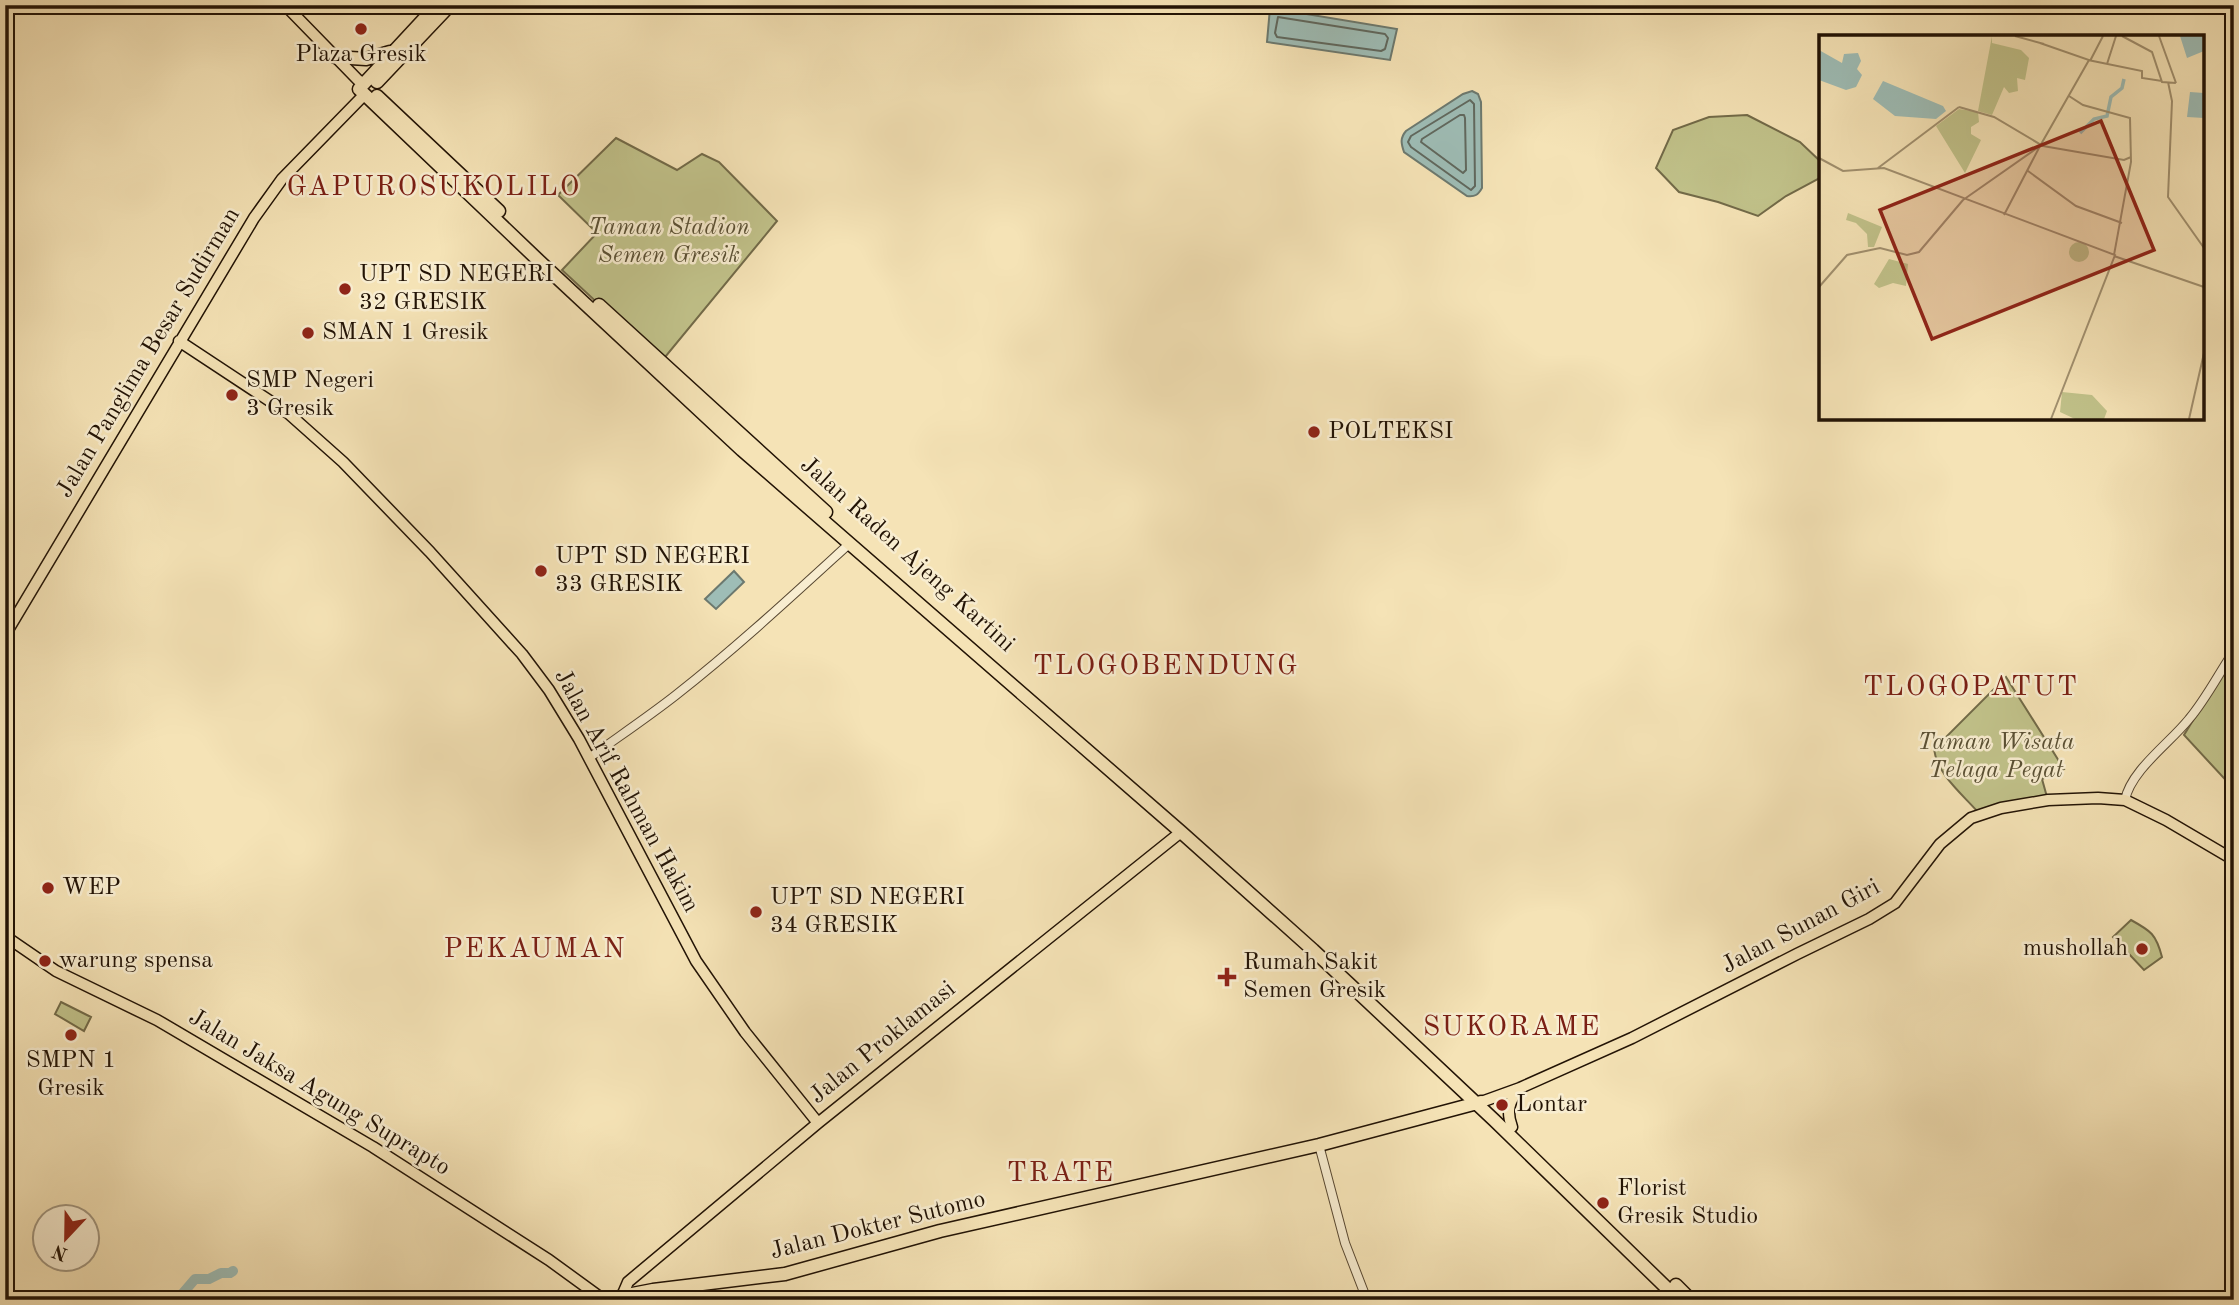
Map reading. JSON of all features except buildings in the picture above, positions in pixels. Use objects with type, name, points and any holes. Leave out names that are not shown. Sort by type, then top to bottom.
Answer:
[{"type":"highway","points":[[363,87],[437,5]]},
{"type":"highway","points":[[363,87],[450,5]]},
{"type":"highway","points":[[335,57],[366,59],[393,51]]},
{"type":"highway","name":"Jalan Raden Ajeng Kartini","points":[[363,87],[537,259],[743,450],[849,544],[873,560]]},
{"type":"highway","name":"Jalan Raden Ajeng Kartini","points":[[363,87],[873,560],[1219,858],[1480,1102]]},
{"type":"highway","name":"Jalan Raden Ajeng Kartini","points":[[885,570],[1338,970]]},
{"type":"highway","points":[[1480,1102],[1511,1126],[1691,1300]]},
{"type":"highway","points":[[1480,1102],[1679,1300]]},
{"type":"highway","name":"Jalan Dokter Sutomo","points":[[618,1298],[653,1290],[785,1274],[940,1231],[1319,1145],[1480,1102]]},
{"type":"main road","points":[[285,5],[363,87]]},
{"type":"main road","name":"Jalan Panglima Besar Sudirman","points":[[5,635],[258,213],[282,179],[350,108],[363,87]]},
{"type":"main road","name":"Jalan Arif Rahman Hakim","points":[[179,341],[288,413],[343,462],[430,552],[522,654],[549,690],[589,758],[696,961],[744,1032],[818,1122]]},
{"type":"main road","name":"Jalan Sunan Giri","points":[[1480,1102],[1520,1088],[1632,1038],[1883,911],[1908,888],[1940,844],[1971,818],[2001,808],[2048,800],[2098,797],[2125,800],[2166,820],[2234,860]]},
{"type":"main road","name":"Jalan Proklamasi","points":[[618,1298],[628,1282],[818,1122],[1181,832]]},
{"type":"main road","name":"Jalan Jaksa Agung Suprapto","points":[[5,936],[56,971],[169,1027],[373,1147],[537,1252],[604,1300]]},
{"type":"main road","points":[[1511,1126],[1508,1109],[1520,1088]]},
{"type":"street","points":[[589,758],[684,689],[757,628],[849,544]]},
{"type":"street","points":[[2125,800],[2127,791],[2145,767],[2190,718],[2234,650]]},
{"type":"street","points":[[1319,1145],[1345,1243],[1367,1300]]},
{"type":"green space","points":[[1747,115],[1800,142],[1819,160],[1819,179],[1786,196],[1758,216],[1679,192],[1656,168],[1673,130],[1709,117]]},
{"type":"green space","name":"Taman Stadion Semen Gresik","points":[[616,138],[677,170],[702,154],[719,162],[777,221],[661,362],[562,270],[597,233],[558,195]]},
{"type":"green space","points":[[2234,654],[2234,789],[2184,735]]},
{"type":"green space","name":"Taman Wisata Telaga Pegat","points":[[2006,677],[2064,769],[2042,779],[2047,797],[1977,811],[1945,775],[1934,749]]},
{"type":"green space","points":[[2131,920],[2152,934],[2162,957],[2144,970],[2113,937]]},
{"type":"green space","points":[[61,1002],[91,1017],[84,1031],[55,1014]]},
{"type":"water","points":[[1270,8],[1397,29],[1390,60],[1267,42]]},
{"type":"water","points":[[1472,91],[1478,94],[1481,102],[1482,188],[1476,195],[1467,196],[1404,152],[1402,141],[1406,131]]},
{"type":"water","points":[[734,571],[744,582],[716,609],[705,599]]},
{"type":"waterway","points":[[177,1300],[195,1279],[209,1279],[233,1271]]},
{"type":"place","name":"Plaza Gresik","points":[[361,29]]},
{"type":"place","name":"UPT SD NEGERI 32 GRESIK","points":[[345,289]]},
{"type":"place","name":"SMAN 1 Gresik","points":[[308,333]]},
{"type":"place","name":"SMP Negeri 3 Gresik","points":[[232,395]]},
{"type":"place","name":"POLTEKSI","points":[[1314,432]]},
{"type":"place","name":"UPT SD NEGERI 33 GRESIK","points":[[541,571]]},
{"type":"place","name":"WEP","points":[[48,888]]},
{"type":"place","name":"UPT SD NEGERI 34 GRESIK","points":[[756,912]]},
{"type":"place","name":"mushollah","points":[[2142,949]]},
{"type":"place","name":"warung spensa","points":[[45,961]]},
{"type":"place","name":"Rumah Sakit Semen Gresik","points":[[1227,977]]},
{"type":"place","name":"SMPN 1 Gresik","points":[[71,1035]]},
{"type":"place","name":"Lontar","points":[[1502,1105]]},
{"type":"place","name":"Florist Gresik Studio","points":[[1603,1203]]},
{"type":"district","name":"GAPUROSUKOLILO","points":[[434,188]]},
{"type":"district","name":"TLOGOBENDUNG","points":[[1166,667]]},
{"type":"district","name":"TLOGOPATUT","points":[[1971,688]]},
{"type":"district","name":"PEKAUMAN","points":[[535,950]]},
{"type":"district","name":"SUKORAME","points":[[1512,1028]]},
{"type":"district","name":"TRATE","points":[[1061,1174]]}]
